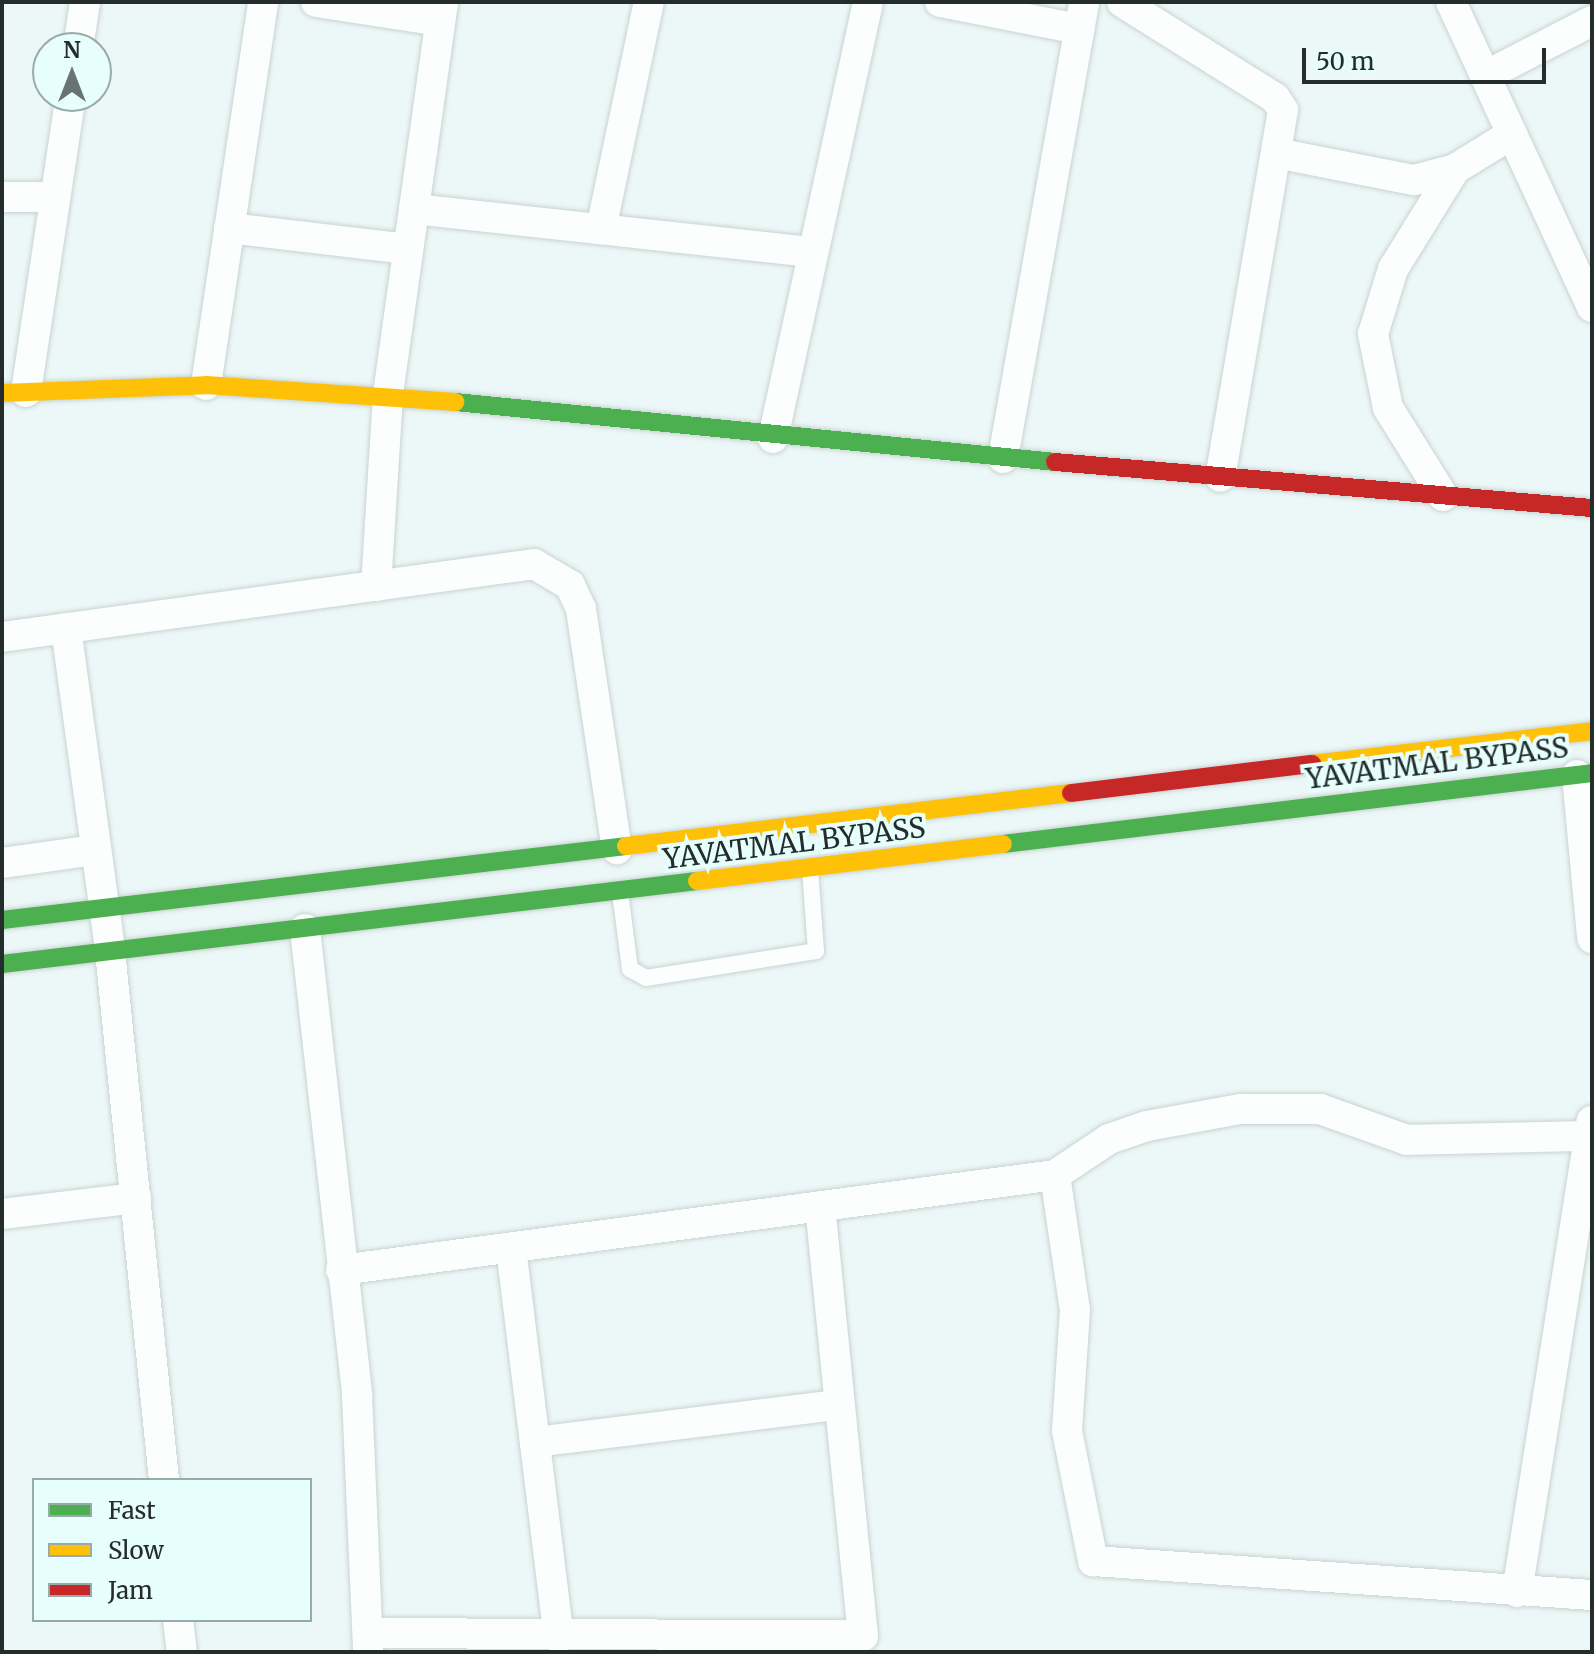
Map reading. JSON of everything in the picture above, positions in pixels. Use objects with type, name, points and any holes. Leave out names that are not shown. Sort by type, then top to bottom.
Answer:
[{"type":"main road","points":[[14,392],[206,385],[388,394],[773,438],[1592,508]]},
{"type":"main road","name":"YAVATMAL BYPASS","points":[[2,920],[1592,731]]},
{"type":"main road","name":"YAVATMAL BYPASS","points":[[2,964],[1585,774]]},
{"type":"street","points":[[80,32],[85,2]]},
{"type":"street","points":[[206,385],[263,2]]},
{"type":"street","points":[[316,2],[442,12],[388,394],[376,586]]},
{"type":"street","points":[[601,229],[649,2]]},
{"type":"street","points":[[773,438],[868,2]]},
{"type":"street","points":[[940,2],[1082,15],[1003,458]]},
{"type":"street","points":[[1122,2],[1275,98],[1285,127],[1220,477]]},
{"type":"street","points":[[1451,2],[1592,305]]},
{"type":"street","points":[[1485,76],[1592,21]]},
{"type":"street","points":[[14,392],[55,197],[68,112]]},
{"type":"street","points":[[1281,154],[1414,180],[1455,169],[1512,134]]},
{"type":"street","points":[[1443,496],[1388,408],[1373,334],[1377,302],[1393,269],[1455,169]]},
{"type":"street","points":[[2,197],[55,197]]},
{"type":"street","points":[[414,209],[812,252]]},
{"type":"street","points":[[229,228],[408,249]]},
{"type":"street","points":[[2,637],[534,564],[570,585],[581,609],[617,849]]},
{"type":"street","points":[[66,628],[110,951],[164,1478]]},
{"type":"street","points":[[1585,774],[1592,938]]},
{"type":"street","points":[[2,863],[95,850]]},
{"type":"street","points":[[305,929],[357,1396],[369,1643],[863,1636],[837,1405],[820,1208]]},
{"type":"street","points":[[341,1270],[1055,1175],[1109,1139],[1147,1126],[1241,1109],[1320,1109],[1407,1140],[1588,1128],[1517,1592]]},
{"type":"street","points":[[1055,1175],[1075,1310],[1067,1431],[1093,1561],[1592,1595]]},
{"type":"street","points":[[2,1214],[136,1198]]},
{"type":"street","points":[[511,1248],[559,1638]]},
{"type":"street","points":[[535,1442],[837,1405]]},
{"type":"street","points":[[178,1622],[182,1652]]},
{"type":"lane","points":[[620,892],[630,969],[646,978],[816,951],[810,869]]},
{"type":"traffic: fast","points":[[455,402],[1055,462]]},
{"type":"traffic: fast","points":[[1003,844],[1592,773]]},
{"type":"traffic: fast","points":[[2,920],[626,846]]},
{"type":"traffic: fast","points":[[2,964],[697,881]]},
{"type":"traffic: slow","points":[[2,393],[206,385],[455,402]]},
{"type":"traffic: slow","points":[[1312,764],[1592,731]]},
{"type":"traffic: slow","points":[[626,846],[1071,793]]},
{"type":"traffic: slow","points":[[697,881],[1003,844]]},
{"type":"traffic: jam","points":[[1055,462],[1592,508]]},
{"type":"traffic: jam","points":[[1071,793],[1312,764]]}]
